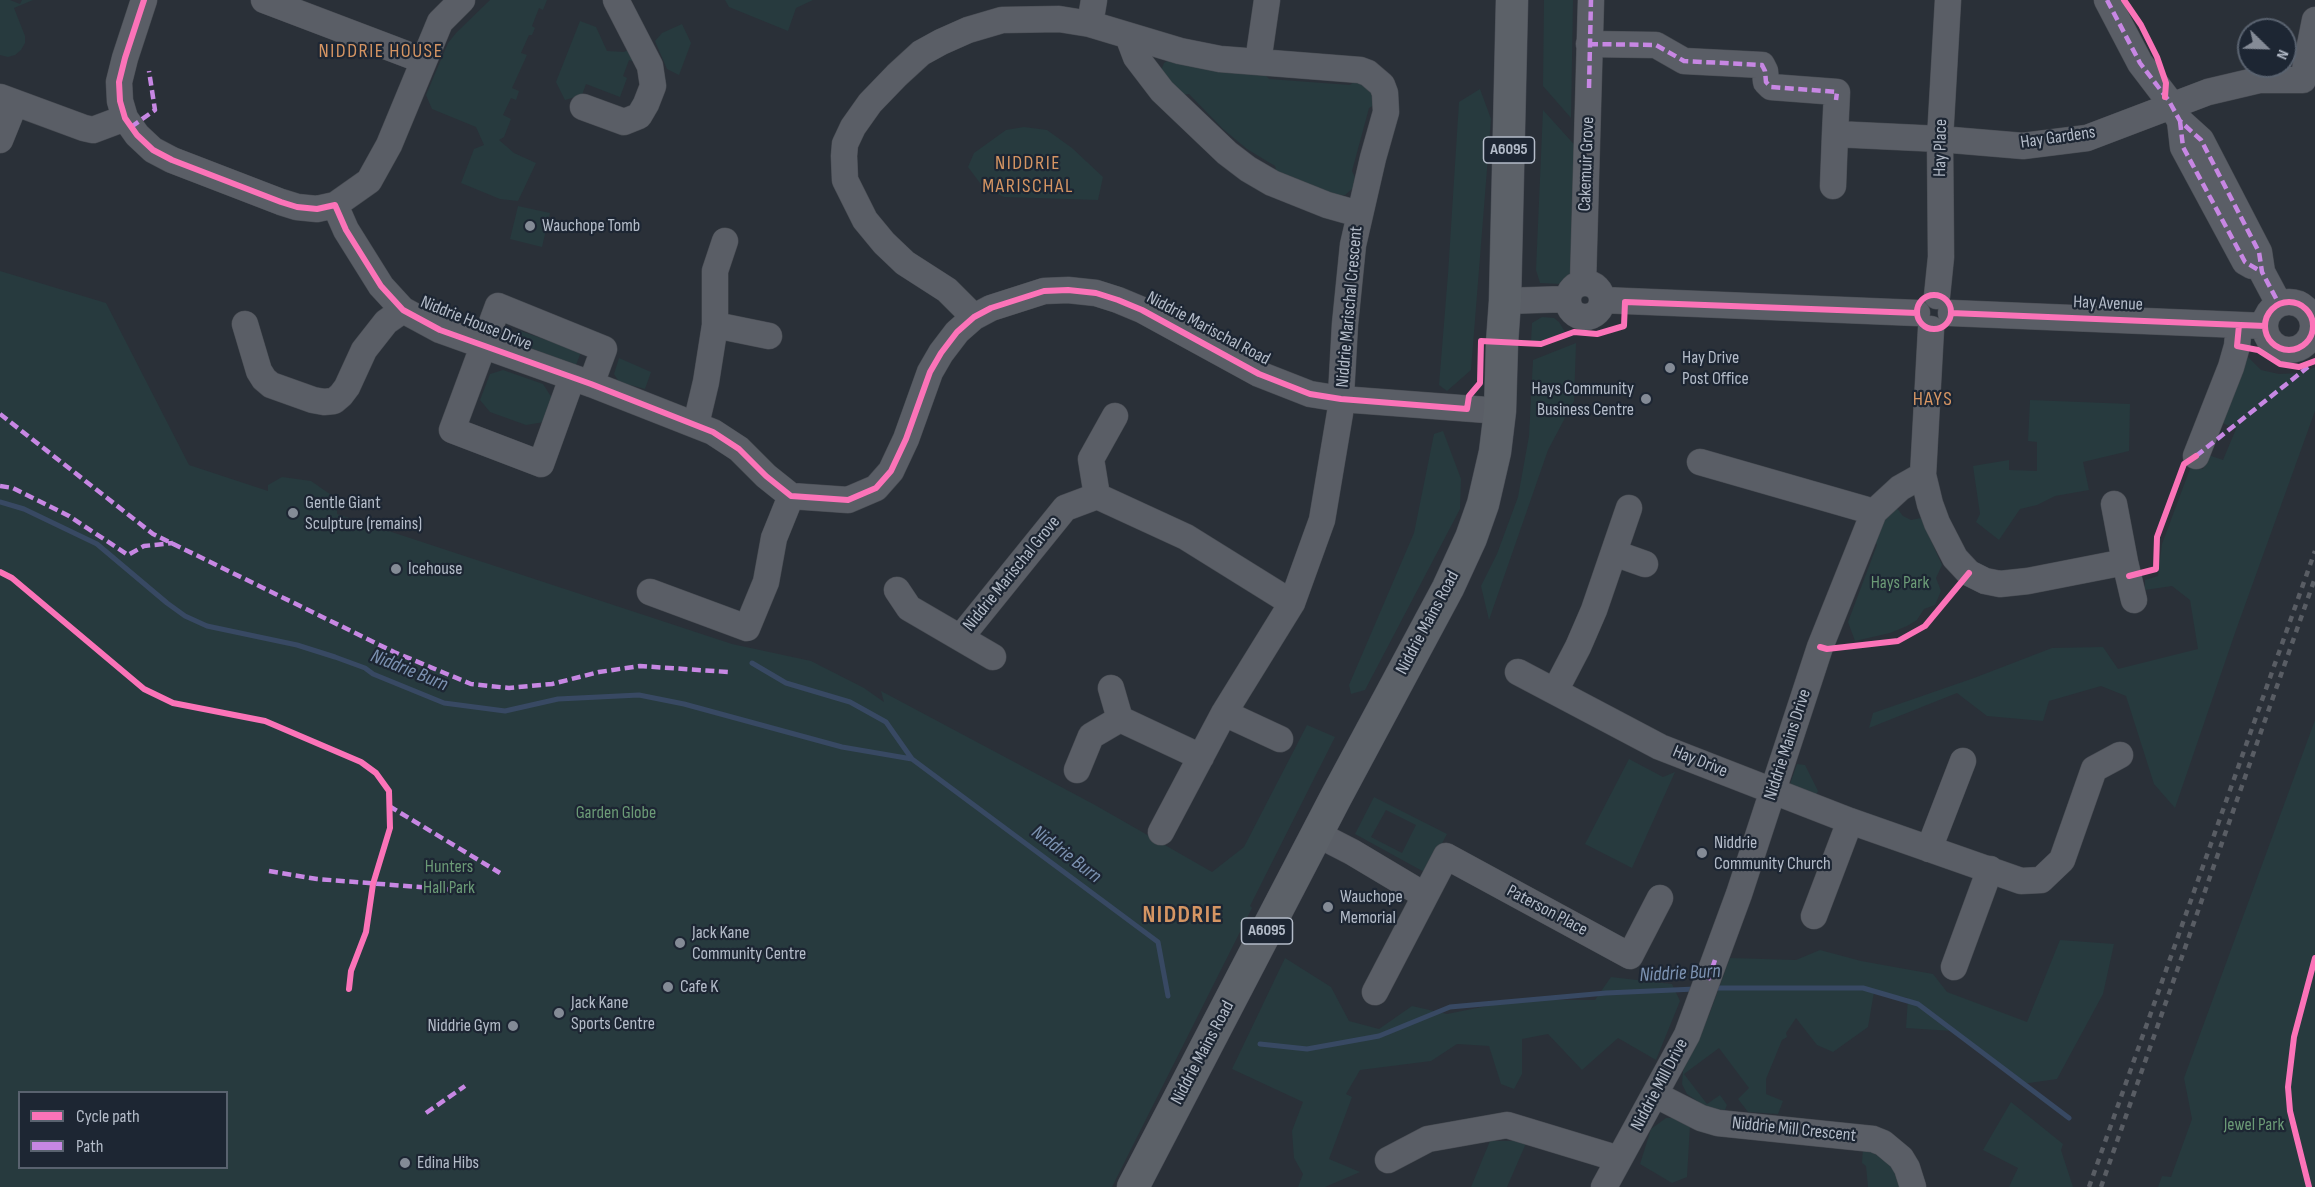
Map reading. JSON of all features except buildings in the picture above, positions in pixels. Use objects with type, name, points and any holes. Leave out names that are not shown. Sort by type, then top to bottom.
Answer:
[{"type":"main road","name":"Niddrie Mains Road","points":[[1133,1187],[1448,588],[1478,521],[1489,481],[1500,411],[1512,0]]},
{"type":"street","points":[[144,0],[119,82],[120,101],[125,118],[137,135],[153,150],[172,160],[297,207],[317,209],[335,205],[369,181],[389,145],[422,60],[440,22],[462,0]]},
{"type":"street","points":[[264,0],[422,60]]},
{"type":"street","points":[[583,107],[624,122],[639,116],[653,86],[650,66],[616,0]]},
{"type":"street","points":[[1258,62],[1267,0]]},
{"type":"street","name":"Cakemuir Grove","points":[[1576,291],[1591,0]]},
{"type":"street","name":"Hay Place","points":[[1934,313],[1941,257],[1940,139],[1948,0]]},
{"type":"street","points":[[2107,0],[2140,63],[2176,114],[2201,140],[2259,252],[2262,272],[2279,304]]},
{"type":"street","name":"Niddrie Marischal Crescent","points":[[974,317],[946,290],[905,263],[884,243],[866,220],[845,180],[843,162],[845,144],[853,127],[870,103],[921,53],[968,30],[1002,20],[1059,19],[1092,12],[1128,36],[1180,51],[1220,59],[1360,70],[1368,73],[1382,85],[1386,112],[1359,214],[1350,276],[1341,399]]},
{"type":"street","name":"Hay Gardens","points":[[1835,134],[2022,146],[2087,138],[2176,114],[2208,92],[2259,80],[2303,80],[2315,20]]},
{"type":"street","name":"Niddrie Marischal Crescent","points":[[1128,36],[1136,57],[1162,91],[1227,153],[1272,183],[1327,205],[1359,214]]},
{"type":"street","points":[[1589,44],[1656,45],[1684,61],[1762,65],[1766,71],[1766,82],[1771,87],[1837,92],[1833,186]]},
{"type":"street","points":[[0,140],[8,100],[93,130],[125,118]]},
{"type":"street","name":"Niddrie House Drive","points":[[335,205],[346,230],[381,286],[403,310],[440,330],[713,432],[739,449],[766,476],[791,496]]},
{"type":"street","points":[[696,424],[706,382],[715,325],[715,272],[725,241]]},
{"type":"street","name":"Hay Avenue","points":[[1576,291],[1597,288],[1602,300],[2265,326]]},
{"type":"street","name":"Niddrie Marischal Road","points":[[791,496],[848,500],[876,488],[891,471],[906,439],[930,372],[940,353],[957,332],[974,317],[1016,299],[1044,291],[1068,290],[1096,293],[1142,310],[1259,374],[1310,394],[1341,399],[1500,411]]},
{"type":"street","points":[[1505,301],[1576,291]]},
{"type":"street","points":[[2295,302],[2308,310],[2313,325],[2308,340],[2297,349],[2282,349],[2270,340],[2265,326],[2268,313],[2279,304],[2295,302]]},
{"type":"street","points":[[498,306],[604,350],[581,381],[541,464],[452,430],[498,306]]},
{"type":"street","points":[[245,324],[259,371],[264,379],[271,385],[324,402],[334,400],[341,395],[364,350],[386,322],[403,310]]},
{"type":"street","points":[[1934,313],[1923,475],[1930,504],[1945,542],[1962,566],[1976,577],[1993,583],[2009,584],[2125,562]]},
{"type":"street","points":[[715,325],[769,336]]},
{"type":"street","points":[[2196,456],[2231,367],[2237,346],[2239,325]]},
{"type":"street","points":[[1161,832],[1224,713],[1292,603],[1322,520],[1341,399]]},
{"type":"street","points":[[1114,416],[1091,459],[1096,496],[1186,537],[1292,603]]},
{"type":"street","points":[[1700,462],[1874,512]]},
{"type":"street","name":"Niddrie Mains Drive","points":[[1708,979],[1774,791],[1784,753],[1820,647],[1874,512],[1900,488],[1923,475]]},
{"type":"street","points":[[650,592],[747,628],[766,582],[774,538],[791,496]]},
{"type":"street","name":"Niddrie Marischal Grove","points":[[960,638],[1065,508],[1096,496]]},
{"type":"street","points":[[2114,504],[2134,600]]},
{"type":"street","points":[[1555,691],[1586,629],[1629,508]]},
{"type":"street","points":[[1614,553],[1645,564]]},
{"type":"street","name":"Niddrie Marischal Grove","points":[[897,590],[909,608],[993,657]]},
{"type":"street","name":"Hay Drive","points":[[1518,672],[1660,747],[1850,821],[2021,881],[2041,880],[2062,860],[2094,770]]},
{"type":"street","points":[[1111,688],[1120,719],[1201,757]]},
{"type":"street","points":[[1224,713],[1280,739]]},
{"type":"street","points":[[1077,770],[1091,736],[1120,719]]},
{"type":"street","points":[[2069,777],[2094,770],[2120,755]]},
{"type":"street","points":[[1929,849],[1963,761]]},
{"type":"street","points":[[1814,916],[1850,821]]},
{"type":"street","points":[[1317,834],[1424,895]]},
{"type":"street","name":"Paterson Place","points":[[1375,992],[1446,856],[1630,956],[1660,898]]},
{"type":"street","points":[[1954,967],[1990,869]]},
{"type":"street","name":"Niddrie Mill Drive","points":[[1604,1187],[1687,1035],[1708,979]]},
{"type":"street","name":"Niddrie Mill Crescent","points":[[1656,1095],[1701,1118],[1718,1123],[1873,1139],[1883,1143],[1901,1158],[1913,1187]]},
{"type":"street","points":[[1388,1160],[1428,1139],[1507,1125],[1619,1159]]},
{"type":"green space","points":[[0,0],[10,0],[20,4],[22,0],[33,0],[14,8],[25,36],[25,43],[15,55],[8,57],[0,55]]},
{"type":"green space","points":[[490,0],[547,0],[543,10],[539,8],[532,26],[535,28],[532,35],[529,35],[521,53],[527,55],[512,88],[519,91],[516,100],[511,98],[503,115],[511,119],[504,137],[499,140],[514,153],[536,163],[518,201],[500,199],[461,183],[474,149],[484,145],[476,127],[432,109],[426,95],[448,43]]},
{"type":"green space","points":[[725,0],[813,0],[796,8],[788,31],[729,7]]},
{"type":"green space","points":[[1544,0],[1573,0],[1571,118],[1543,86]]},
{"type":"green space","points":[[580,21],[596,27],[607,51],[624,52],[633,47],[640,64],[629,60],[623,76],[627,78],[620,97],[586,84],[582,95],[565,100],[556,82]]},
{"type":"green space","points":[[682,24],[691,43],[679,75],[667,69],[655,41],[662,33]]},
{"type":"green space","points":[[1170,59],[1261,71],[1269,79],[1350,85],[1358,78],[1366,82],[1378,103],[1369,108],[1352,171],[1358,184],[1345,195],[1334,196],[1278,176],[1275,166],[1247,149],[1223,129],[1189,94],[1180,95],[1161,71],[1164,63]]},
{"type":"green space","points":[[1480,89],[1491,119],[1471,370],[1447,391],[1439,385],[1459,102]]},
{"type":"green space","points":[[1543,110],[1580,151],[1575,269],[1561,284],[1540,283],[1536,270]]},
{"type":"green space","points":[[1024,127],[1047,130],[1072,148],[1103,177],[1098,200],[1004,197],[983,187],[968,167],[974,153],[1006,130]]},
{"type":"green space","points":[[518,206],[550,213],[542,247],[510,239]]},
{"type":"green space","name":"Hunters Hall Park","points":[[0,271],[106,303],[189,465],[268,491],[268,485],[282,477],[311,481],[337,499],[337,514],[732,644],[811,661],[864,688],[884,702],[881,691],[1095,805],[1212,872],[1244,847],[1307,725],[1335,737],[1112,1187],[0,1187]]},
{"type":"green space","points":[[1542,317],[1554,318],[1565,332],[1540,342],[1531,342],[1532,323]]},
{"type":"green space","points":[[518,330],[581,352],[576,365],[514,342]]},
{"type":"green space","points":[[1576,343],[1574,401],[1548,450],[1489,620],[1481,586],[1497,554],[1518,497],[1529,436],[1533,360]]},
{"type":"green space","points":[[2242,354],[2261,370],[2279,374],[2303,373],[2315,367],[2315,411],[2175,808],[2154,784],[2126,696],[2101,686],[2049,701],[2043,721],[1987,716],[1957,693],[1869,728],[1873,713],[2052,648],[2103,647],[2118,669],[2198,649],[2190,600],[2172,586],[2145,590],[2145,580],[2158,576],[2162,544],[2191,466],[2203,469],[2208,455],[2223,460],[2236,429],[2218,421]]},
{"type":"green space","points":[[619,358],[651,372],[645,389],[619,382],[614,374]]},
{"type":"green space","points":[[503,370],[543,384],[552,398],[544,422],[526,425],[490,412],[480,400],[490,374]]},
{"type":"green space","points":[[2030,400],[2130,404],[2129,451],[2083,462],[2089,490],[2055,496],[2037,505],[2020,509],[1999,540],[1976,522],[1980,514],[1973,466],[2009,460],[2009,470],[2037,471],[2037,442],[2028,441]]},
{"type":"green space","points":[[1443,431],[1461,479],[1460,509],[1365,690],[1351,694],[1349,685],[1414,533],[1434,434]]},
{"type":"green space","name":"Hays Park","points":[[1896,507],[1903,516],[1911,520],[1921,518],[1942,565],[1936,578],[1941,591],[1935,605],[1924,609],[1917,620],[1907,626],[1890,633],[1855,641],[1848,622],[1877,545],[1874,539],[1881,519]]},
{"type":"green space","name":"Jewel Park","points":[[2315,720],[2315,1187],[2158,1187],[2162,1176],[2171,1177],[2192,1119],[2184,1078]]},
{"type":"green space","points":[[1629,759],[1663,777],[1675,772],[1632,868],[1585,844]]},
{"type":"green space","points":[[1797,764],[1805,765],[1818,791],[1815,798],[1790,784]]},
{"type":"green space","points":[[1374,797],[1447,834],[1426,873],[1355,834]],"holes":[[[1386,810],[1416,825],[1402,853],[1371,837]]]},
{"type":"green space","points":[[2060,940],[2114,944],[2103,994],[2057,1079],[2022,1084],[1952,1031],[1906,1028],[1908,998],[1874,992],[1868,1027],[1833,1052],[1817,1045],[1796,1018],[1786,1033],[1787,1037],[1782,1040],[1766,1079],[1766,1094],[1783,1101],[1778,1114],[1748,1112],[1738,1099],[1749,1088],[1719,1048],[1684,1074],[1707,1104],[1720,1095],[1727,1105],[1725,1110],[1707,1108],[1687,1094],[1682,1084],[1683,1071],[1709,1015],[1730,958],[1796,960],[1820,950],[1861,961],[1933,974],[1947,992],[2027,1022]]},
{"type":"green space","points":[[1285,958],[1331,987],[1349,1021],[1379,1029],[1412,1006],[1447,1014],[1517,1000],[1595,1000],[1611,977],[1672,984],[1680,1001],[1656,1060],[1618,1038],[1582,1070],[1548,1034],[1522,1039],[1522,1074],[1514,1089],[1501,1084],[1489,1046],[1457,1044],[1431,1061],[1360,1070],[1346,1094],[1352,1097],[1329,1159],[1360,1172],[1325,1187],[1298,1187],[1303,1174],[1294,1158],[1292,1131],[1303,1102],[1232,1069]]},
{"type":"green space","points":[[2011,1102],[2063,1144],[2061,1150],[2073,1187],[2009,1187],[2018,1168],[1983,1150]]},
{"type":"green space","points":[[1666,1118],[1673,1118],[1690,1125],[1687,1177],[1672,1183],[1640,1164],[1651,1129]]},
{"type":"green space","points":[[1490,1141],[1527,1141],[1507,1187],[1471,1187]]},
{"type":"green space","points":[[1863,1148],[1886,1160],[1895,1172],[1900,1187],[1868,1187],[1866,1166],[1862,1163]]},
{"type":"waterway","name":"Niddrie Burn","points":[[0,502],[24,509],[97,544],[167,603],[185,616],[207,626],[297,645],[335,657],[444,703],[505,711],[558,699],[639,695],[684,704],[842,747],[912,759]]},
{"type":"waterway","name":"Niddrie Burn","points":[[752,663],[786,683],[850,702],[886,722],[912,759],[1158,942],[1168,996]]},
{"type":"waterway","name":"Niddrie Burn","points":[[1713,988],[1863,988],[1918,1004],[2069,1118]]},
{"type":"waterway","name":"Niddrie Burn","points":[[1260,1044],[1307,1049],[1379,1036],[1450,1007],[1606,993],[1695,989]]},
{"type":"railway","points":[[2089,1187],[2315,551]]},
{"type":"railway","points":[[2101,1187],[2315,578]]},
{"type":"marked path","points":[[1589,88],[1591,0]]},
{"type":"marked path","points":[[2107,0],[2140,63],[2169,101],[2180,121],[2201,140],[2259,252],[2262,272],[2279,304]]},
{"type":"marked path","points":[[1589,44],[1656,45],[1684,61],[1762,65],[1766,82],[1771,87],[1837,92],[1836,100]]},
{"type":"marked path","points":[[131,127],[155,110],[149,71]]},
{"type":"marked path","points":[[2180,121],[2183,147],[2245,262],[2262,272]]},
{"type":"marked path","points":[[2196,456],[2308,367]]},
{"type":"marked path","points":[[0,414],[153,534],[394,652],[471,684],[509,688],[552,684],[599,672],[640,666],[728,672]]},
{"type":"marked path","points":[[0,486],[13,488],[69,516],[128,555],[144,546],[173,543]]},
{"type":"marked path","points":[[389,806],[500,873]]},
{"type":"marked path","points":[[269,871],[317,879],[457,890]]},
{"type":"marked path","points":[[1708,980],[1715,960]]},
{"type":"marked path","points":[[426,1113],[465,1086]]},
{"type":"cycle path","points":[[144,0],[119,82],[120,101],[125,118],[137,135],[153,150],[172,160],[297,207],[317,209],[335,205],[346,230],[381,286],[403,310],[440,330],[591,384],[713,432],[739,449],[766,476],[791,496],[848,500],[876,488],[891,471],[906,439],[930,372],[957,332],[974,317],[991,308],[1044,291],[1068,290],[1096,293],[1118,300],[1142,310],[1259,374],[1310,394],[1341,399],[1467,409],[1469,396],[1480,383],[1481,341],[1541,344],[1574,332],[1597,334],[1624,326],[1625,302],[1917,313]]},
{"type":"cycle path","points":[[2124,0],[2141,25],[2157,57],[2166,83],[2165,97]]},
{"type":"cycle path","points":[[1934,295],[1946,300],[1951,312],[1946,324],[1934,329],[1922,324],[1917,312],[1922,300],[1934,295]]},
{"type":"cycle path","points":[[2284,302],[2294,302],[2306,309],[2313,321],[2313,326],[2313,331],[2306,343],[2294,350],[2284,350],[2269,339],[2265,331],[2265,321],[2276,306],[2284,302]]},
{"type":"cycle path","points":[[1951,313],[2265,326]]},
{"type":"cycle path","points":[[2239,325],[2237,346],[2258,350],[2280,364],[2299,367],[2315,361]]},
{"type":"cycle path","points":[[2129,576],[2156,569],[2157,537],[2184,464],[2196,456]]},
{"type":"cycle path","points":[[0,572],[12,578],[144,689],[173,703],[265,721],[361,762],[376,773],[389,791],[390,828],[373,884],[366,932],[351,971],[349,989]]},
{"type":"cycle path","points":[[1820,647],[1827,649],[1898,641],[1925,626],[1969,573]]},
{"type":"cycle path","points":[[2309,1187],[2290,1111],[2288,1087],[2294,1037],[2315,958]]},
{"type":"place","name":"Wauchope Tomb","points":[[530,226]]},
{"type":"place","name":"Hay Drive Post Office","points":[[1670,368]]},
{"type":"place","name":"Hays Community Business Centre","points":[[1646,399]]},
{"type":"place","name":"Gentle Giant Sculpture (remains)","points":[[293,513]]},
{"type":"place","name":"Icehouse","points":[[396,569]]},
{"type":"place","name":"Niddrie Community Church","points":[[1702,853]]},
{"type":"place","name":"Wauchope Memorial","points":[[1328,907]]},
{"type":"place","name":"Jack Kane Community Centre","points":[[680,943]]},
{"type":"place","name":"Cafe K","points":[[668,987]]},
{"type":"place","name":"Jack Kane Sports Centre","points":[[559,1013]]},
{"type":"place","name":"Niddrie Gym","points":[[513,1026]]},
{"type":"place","name":"Edina Hibs","points":[[405,1163]]},
{"type":"district","name":"NIDDRIE HOUSE","points":[[381,52]]},
{"type":"district","name":"NIDDRIE MARISCHAL","points":[[1028,176]]},
{"type":"district","name":"HAYS","points":[[1933,400]]},
{"type":"district","name":"NIDDRIE","points":[[1183,916]]},
{"type":"park label","name":"Garden Globe","points":[[616,813]]}]
